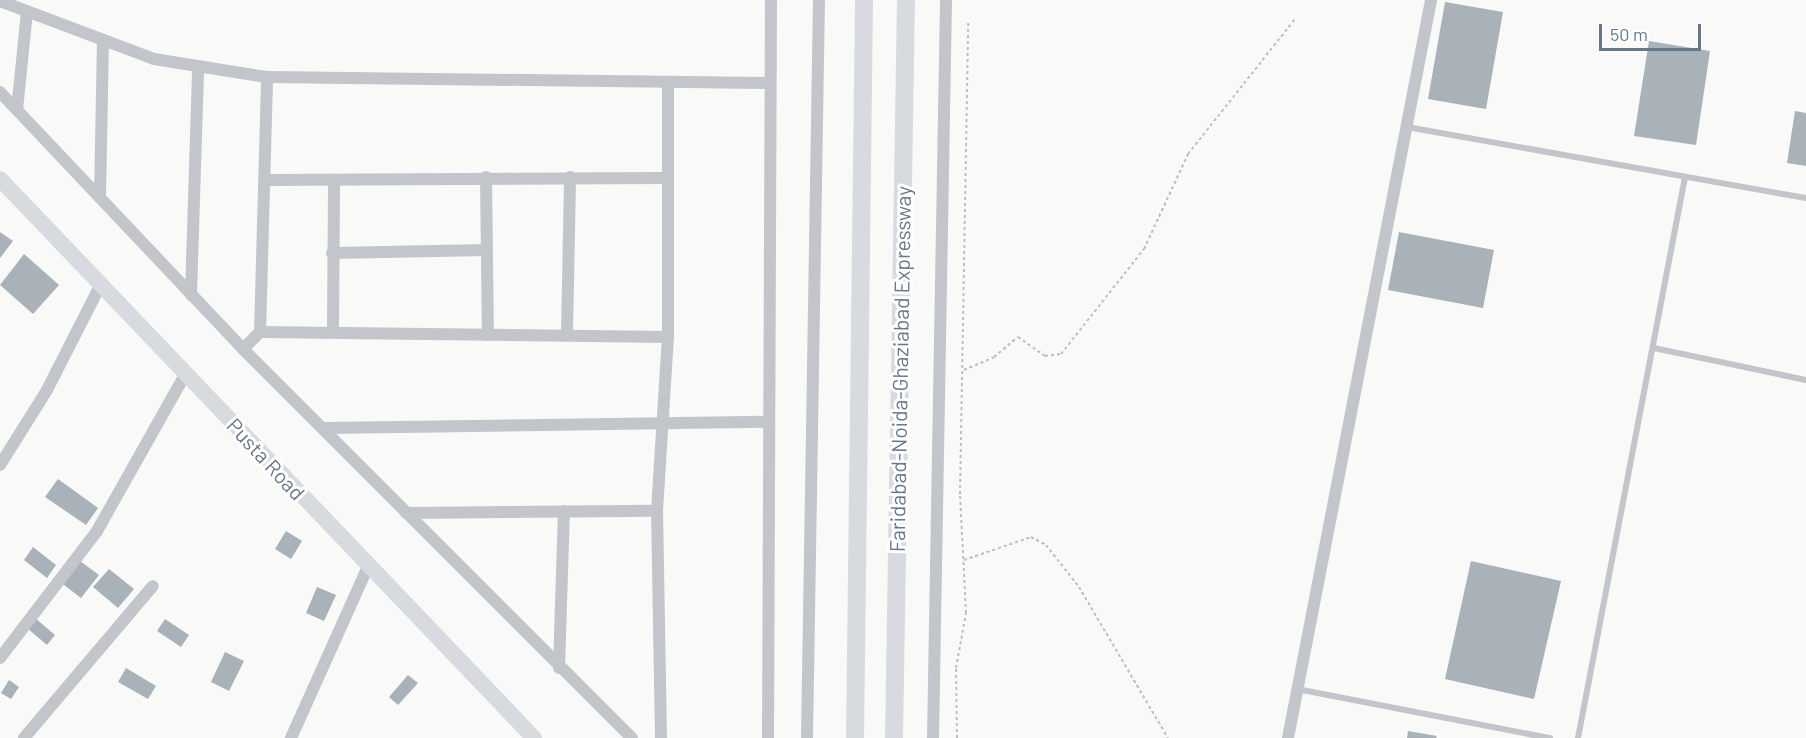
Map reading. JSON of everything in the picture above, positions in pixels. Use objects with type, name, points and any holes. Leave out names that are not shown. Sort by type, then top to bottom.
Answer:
[{"type":"main road","name":"Faridabad-Noida-Ghaziabad Expressway","points":[[855,738],[864,0]]},
{"type":"main road","name":"Faridabad-Noida-Ghaziabad Expressway","points":[[894,738],[906,0]]},
{"type":"street","points":[[768,738],[771,0]]},
{"type":"street","points":[[807,738],[819,0]]},
{"type":"street","points":[[933,738],[946,0]]},
{"type":"street","points":[[1288,738],[1431,0]]},
{"type":"street","points":[[0,1],[103,40],[198,67],[267,77],[769,83]]},
{"type":"street","points":[[17,110],[27,12]]},
{"type":"street","points":[[100,196],[103,40]]},
{"type":"street","points":[[191,296],[198,67]]},
{"type":"street","points":[[243,349],[260,332],[266,180],[267,77]]},
{"type":"street","points":[[661,738],[657,511],[666,420],[668,337],[664,178],[668,82]]},
{"type":"street","points":[[0,92],[100,196],[191,296],[560,668],[633,738]]},
{"type":"street","points":[[266,180],[334,181],[486,177],[664,178]]},
{"type":"street","points":[[486,177],[488,335]]},
{"type":"street","points":[[567,335],[570,177]]},
{"type":"street","name":"Pusta Road","points":[[0,179],[368,567],[534,738]]},
{"type":"street","points":[[333,331],[334,181]]},
{"type":"street","points":[[332,254],[487,250]]},
{"type":"street","points":[[0,465],[101,284]]},
{"type":"street","points":[[260,332],[333,331],[668,337]]},
{"type":"street","points":[[0,658],[97,531],[186,373]]},
{"type":"street","points":[[324,428],[666,420],[769,422]]},
{"type":"street","points":[[560,668],[564,511]]},
{"type":"street","points":[[406,513],[657,511]]},
{"type":"street","points":[[291,738],[368,567]]},
{"type":"street","points":[[24,738],[153,586]]},
{"type":"lane","points":[[1407,127],[1806,198]]},
{"type":"lane","points":[[1578,738],[1654,348],[1684,177]]},
{"type":"lane","points":[[1654,348],[1806,380]]},
{"type":"lane","points":[[1298,689],[1550,738]]},
{"type":"path","points":[[957,738],[955,678],[966,612],[964,370],[968,20]]},
{"type":"path","points":[[964,370],[994,357],[1018,337],[1049,358],[1061,354],[1144,249],[1188,153],[1295,20]]},
{"type":"path","points":[[964,561],[1031,537],[1046,545],[1079,587],[1168,738]]},
{"type":"building","points":[[1445,2],[1503,12],[1486,109],[1428,99]]},
{"type":"building","points":[[1649,41],[1710,51],[1696,145],[1634,136]]},
{"type":"building","points":[[1795,111],[1806,113],[1806,166],[1787,163]]},
{"type":"building","points":[[0,232],[13,241],[0,258]]},
{"type":"building","points":[[1399,232],[1494,250],[1483,308],[1388,290]]},
{"type":"building","points":[[24,254],[59,285],[33,314],[0,285]]},
{"type":"building","points":[[58,479],[98,508],[86,525],[45,497]]},
{"type":"building","points":[[286,531],[302,541],[291,559],[275,549]]},
{"type":"building","points":[[33,547],[56,565],[47,578],[24,560]]},
{"type":"building","points":[[76,558],[99,575],[81,598],[59,581]]},
{"type":"building","points":[[1471,561],[1561,581],[1534,699],[1445,679]]},
{"type":"building","points":[[109,569],[134,589],[118,608],[93,587]]},
{"type":"building","points":[[317,587],[336,595],[324,621],[306,613]]},
{"type":"building","points":[[35,618],[55,635],[47,645],[27,628]]},
{"type":"building","points":[[165,619],[189,635],[181,647],[157,631]]},
{"type":"building","points":[[225,652],[244,661],[229,691],[211,682]]},
{"type":"building","points":[[126,668],[156,686],[148,699],[118,682]]},
{"type":"building","points":[[408,675],[418,683],[398,705],[389,697]]},
{"type":"building","points":[[9,680],[19,687],[11,699],[1,693]]},
{"type":"building","points":[[1408,731],[1437,736],[1436,738],[1407,738]]}]
